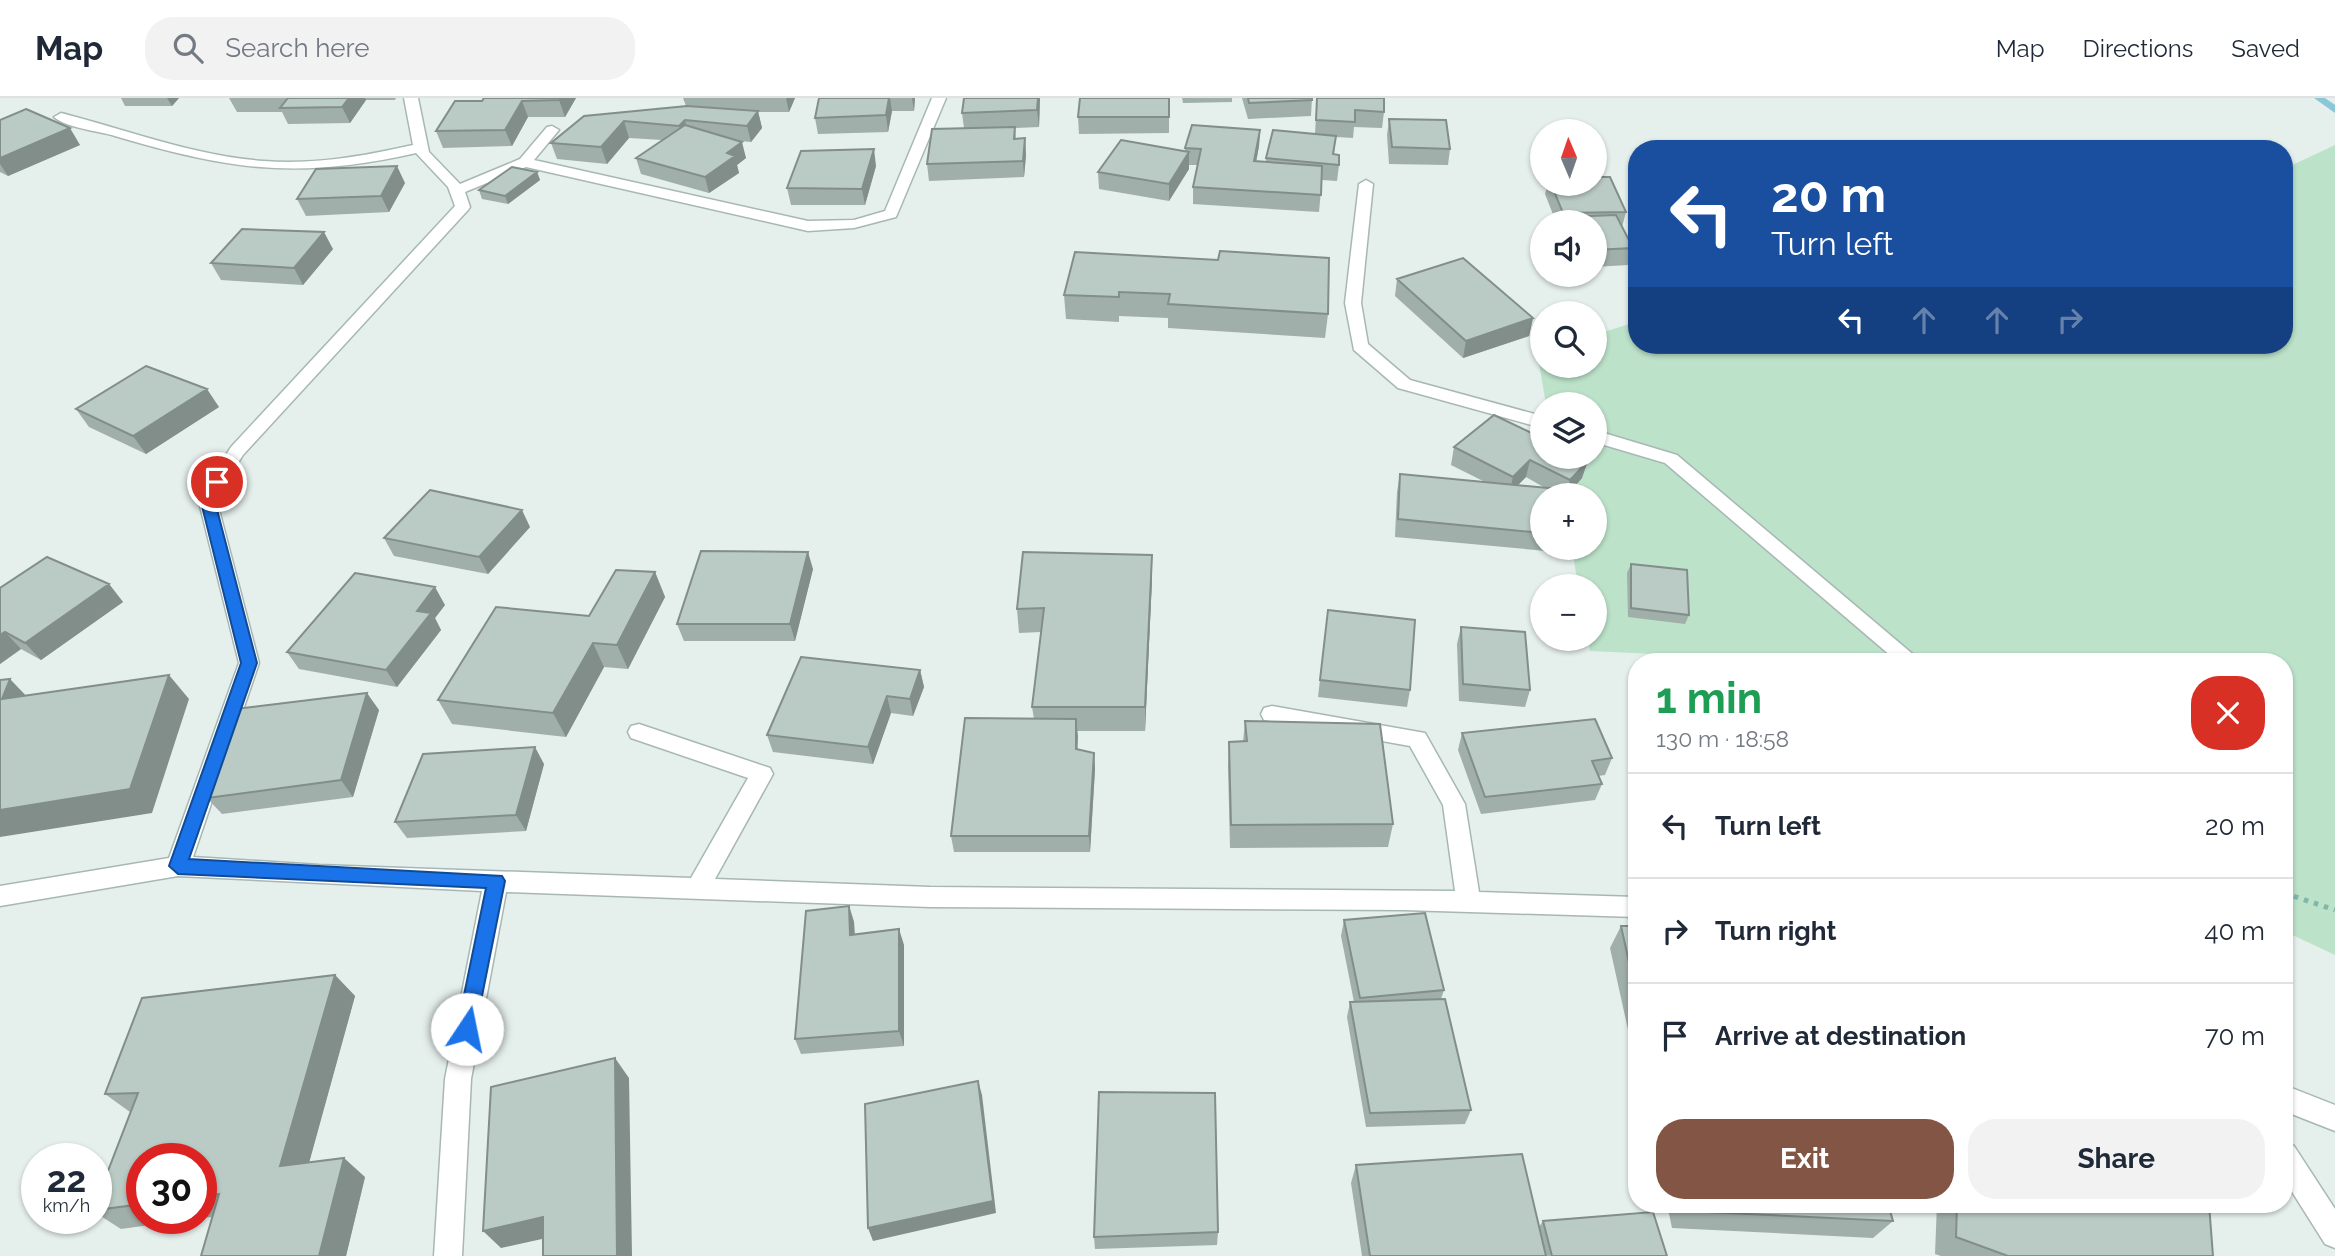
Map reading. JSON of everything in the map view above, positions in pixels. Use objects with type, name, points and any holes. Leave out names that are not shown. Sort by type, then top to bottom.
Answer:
[{"type":"street","points":[[178,866],[249,663],[207,498],[237,451],[463,207],[459,190],[425,157],[411,98]]},
{"type":"street","points":[[525,162],[808,226],[854,224],[891,214],[939,98]]},
{"type":"street","points":[[61,117],[220,159],[265,165],[359,162],[422,147]]},
{"type":"street","points":[[459,190],[525,162],[552,130]]},
{"type":"street","points":[[1366,184],[1353,303],[1360,346],[1404,384],[1530,419]]},
{"type":"street","points":[[1607,440],[1671,459],[1901,653]]},
{"type":"street","points":[[1272,714],[1417,739],[1454,804],[1469,902]]},
{"type":"street","points":[[639,732],[762,774],[697,889]]},
{"type":"street","points":[[0,896],[178,866],[930,897],[1469,902],[1628,907]]},
{"type":"street","points":[[448,1256],[458,1079],[496,881]]},
{"type":"street","points":[[2293,1102],[2335,1118]]},
{"type":"street","points":[[2293,1169],[2335,1234]]},
{"type":"path","points":[[2293,896],[2335,909]]},
{"type":"green space","points":[[2335,145],[2335,955],[2293,935],[2293,653],[1590,651],[1607,651],[1607,574],[1576,574],[1574,560],[1607,560],[1607,483],[1560,483],[1558,469],[1607,469],[1607,392],[1544,392],[1542,378],[1607,378],[1607,331],[1628,324],[1628,354],[2293,354],[2293,165]]},
{"type":"building","points":[[288,98],[349,98],[342,107],[280,108]]},
{"type":"building","points":[[484,98],[561,98],[522,101],[505,130],[436,131],[455,101],[482,101]]},
{"type":"building","points":[[819,98],[889,98],[886,115],[815,118]]},
{"type":"building","points":[[964,98],[1038,98],[1037,110],[962,113]]},
{"type":"building","points":[[1080,98],[1169,98],[1169,117],[1078,117]]},
{"type":"building","points":[[1248,98],[1312,98],[1312,100],[1249,103]]},
{"type":"building","points":[[1317,98],[1384,98],[1384,112],[1355,110],[1355,122],[1316,120]]},
{"type":"building","points":[[687,106],[758,111],[747,126],[685,120],[679,126],[624,121],[601,147],[551,143],[584,116]]},
{"type":"building","points":[[26,109],[70,128],[0,158],[0,120]]},
{"type":"building","points":[[1389,119],[1446,120],[1450,149],[1392,147]]},
{"type":"building","points":[[685,125],[742,142],[727,153],[735,156],[705,177],[636,158]]},
{"type":"building","points":[[1192,125],[1260,130],[1254,161],[1322,166],[1321,195],[1193,187],[1201,149],[1185,148]]},
{"type":"building","points":[[1015,127],[1014,139],[1025,138],[1023,161],[927,164],[932,129]]},
{"type":"building","points":[[1273,130],[1336,136],[1333,154],[1339,155],[1339,165],[1266,158]]},
{"type":"building","points":[[1121,140],[1189,152],[1169,184],[1098,172]]},
{"type":"building","points":[[874,149],[862,189],[787,188],[801,151]]},
{"type":"building","points":[[397,166],[381,196],[297,199],[316,169]]},
{"type":"building","points":[[512,167],[537,172],[505,196],[479,190]]},
{"type":"building","points":[[1607,177],[1610,177],[1626,212],[1607,212],[1607,210],[1562,210],[1556,196],[1607,196]]},
{"type":"building","points":[[1607,215],[1616,215],[1628,238],[1628,248],[1607,249]]},
{"type":"building","points":[[242,229],[324,232],[294,268],[211,263]]},
{"type":"building","points":[[1220,251],[1329,258],[1328,314],[1168,304],[1170,294],[1119,292],[1119,297],[1064,295],[1075,252],[1218,260]]},
{"type":"building","points":[[1463,258],[1530,315],[1530,319],[1466,341],[1397,279]]},
{"type":"building","points":[[146,366],[207,389],[133,436],[76,409]]},
{"type":"building","points":[[1494,415],[1530,432],[1530,460],[1513,477],[1454,447]]},
{"type":"building","points":[[1548,469],[1580,469],[1570,480]]},
{"type":"building","points":[[1400,474],[1530,486],[1530,532],[1398,519]]},
{"type":"building","points":[[430,490],[522,510],[479,557],[384,538]]},
{"type":"building","points":[[701,551],[808,552],[790,624],[677,624]]},
{"type":"building","points":[[1023,552],[1152,555],[1145,707],[1032,707],[1044,608],[1017,609]]},
{"type":"building","points":[[47,557],[109,584],[25,643],[5,632],[0,635],[0,588]]},
{"type":"building","points":[[1631,564],[1687,570],[1689,615],[1631,608]]},
{"type":"building","points":[[616,570],[655,572],[617,645],[593,643],[553,713],[438,700],[496,607],[589,616]]},
{"type":"building","points":[[355,573],[435,587],[417,611],[431,613],[386,670],[287,652]]},
{"type":"building","points":[[1328,610],[1415,620],[1410,690],[1320,680]]},
{"type":"building","points":[[1461,627],[1525,632],[1530,690],[1463,684]]},
{"type":"building","points":[[801,657],[920,670],[910,699],[887,696],[868,747],[767,735]]},
{"type":"building","points":[[169,675],[130,789],[0,810],[0,680],[10,679],[2,699]]},
{"type":"building","points":[[367,693],[341,780],[207,798],[236,709]]},
{"type":"building","points":[[965,718],[1076,719],[1076,749],[1094,753],[1089,836],[951,836]]},
{"type":"building","points":[[1595,719],[1612,758],[1592,761],[1602,784],[1485,797],[1462,733]]},
{"type":"building","points":[[1245,721],[1380,724],[1393,824],[1231,825],[1229,742],[1247,741]]},
{"type":"building","points":[[535,747],[516,815],[395,822],[423,754]]},
{"type":"building","points":[[849,906],[850,935],[899,929],[899,1031],[795,1039],[806,911]]},
{"type":"building","points":[[1425,913],[1444,990],[1360,998],[1344,920]]},
{"type":"building","points":[[1621,926],[1628,926],[1628,958]]},
{"type":"building","points":[[335,975],[280,1166],[344,1158],[319,1256],[201,1256],[207,1234],[217,1234],[217,1143],[126,1143],[126,1206],[112,1208],[112,1160],[138,1093],[105,1094],[142,998]]},
{"type":"building","points":[[1445,999],[1471,1110],[1370,1113],[1350,1002]]},
{"type":"building","points":[[615,1058],[617,1256],[543,1256],[543,1217],[483,1231],[491,1087]]},
{"type":"building","points":[[978,1081],[993,1201],[868,1228],[865,1104]]},
{"type":"building","points":[[1099,1092],[1215,1093],[1218,1232],[1094,1237]]},
{"type":"building","points":[[1522,1154],[1546,1256],[1370,1256],[1356,1165]]},
{"type":"building","points":[[1653,1213],[1667,1256],[1552,1256],[1543,1221]]},
{"type":"building","points":[[1727,1213],[1891,1213],[1893,1221]]},
{"type":"building","points":[[1957,1213],[2210,1213],[2213,1256],[2008,1256],[1956,1237]]},
{"type":"waterway","points":[[2319,98],[2335,110]]},
{"type":"route","points":[[217,482],[207,498],[249,663],[178,866],[319,875],[496,881],[467,1029]]}]
